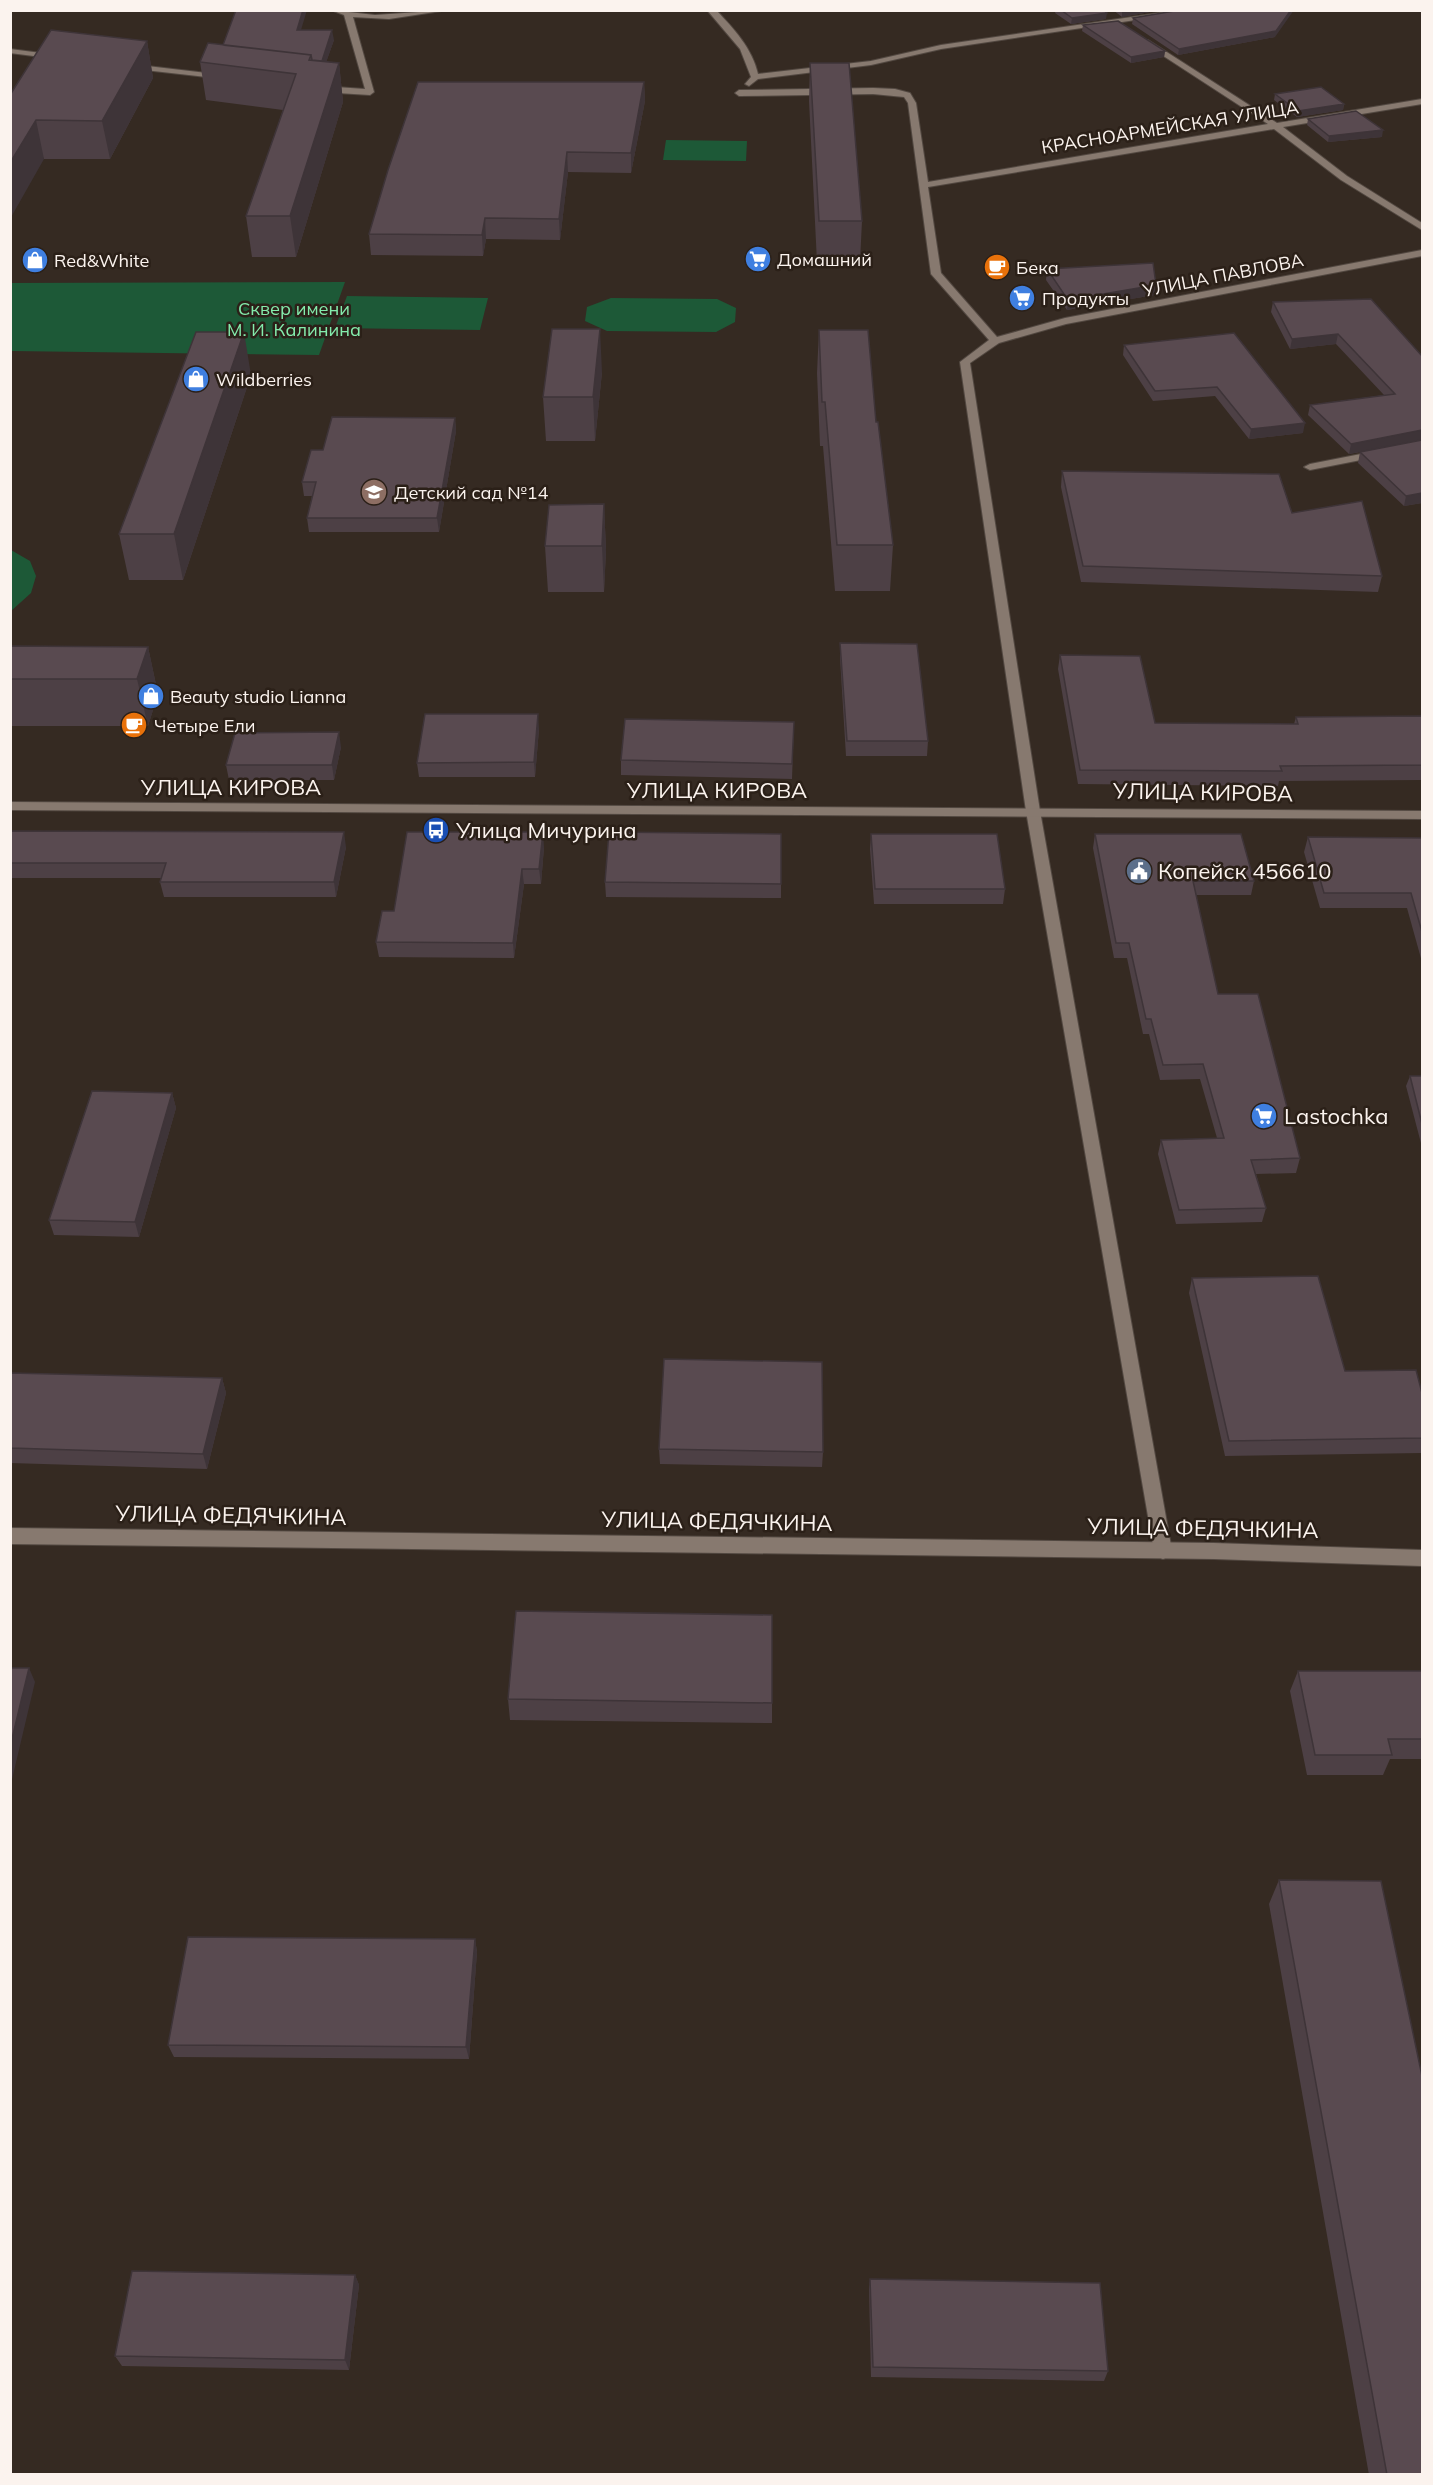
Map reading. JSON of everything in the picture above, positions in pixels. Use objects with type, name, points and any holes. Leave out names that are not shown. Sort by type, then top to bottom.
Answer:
[{"type":"street","points":[[335,10],[348,15],[408,16],[444,10]]},
{"type":"street","points":[[711,10],[735,35],[753,62],[755,77]]},
{"type":"street","points":[[1102,10],[1129,29]]},
{"type":"street","points":[[1163,1551],[1033,811],[965,362],[994,340],[936,274],[912,103],[907,95],[884,92],[739,93],[755,77],[871,63],[941,47],[1198,10]]},
{"type":"street","points":[[316,88],[370,92],[348,15]]},
{"type":"street","points":[[1138,36],[1276,126],[1344,178],[1422,228]]},
{"type":"street","points":[[10,51],[64,58]]},
{"type":"street","points":[[120,65],[236,79]]},
{"type":"street","name":"КРАСНОАРМЕЙСКАЯ УЛИЦА","points":[[923,185],[1422,101]]},
{"type":"street","name":"УЛИЦА ПАВЛОВА","points":[[994,340],[1065,321],[1422,253]]},
{"type":"street","points":[[1310,467],[1422,445]]},
{"type":"street","name":"УЛИЦА КИРОВА","points":[[10,806],[1422,815]]},
{"type":"street","name":"УЛИЦА ФЕДЯЧКИНА","points":[[10,1536],[1163,1551],[1422,1558]]},
{"type":"green space","points":[[666,140],[747,141],[746,161],[663,160]]},
{"type":"green space","name":"Сквер имени М. И. Калинина","points":[[345,282],[319,355],[11,351],[11,283]]},
{"type":"green space","points":[[347,296],[488,298],[480,330],[335,328]]},
{"type":"green space","points":[[611,298],[717,299],[736,308],[735,322],[716,332],[607,331],[585,321],[587,307]]},
{"type":"green space","points":[[11,550],[30,561],[36,576],[31,593],[11,611]]},
{"type":"building","points":[[236,10],[303,10],[297,30],[332,30],[322,61],[312,60],[311,55],[223,45]]},
{"type":"building","points":[[1061,10],[1104,10],[1107,13],[1072,18]]},
{"type":"building","points":[[1180,10],[1291,10],[1276,31],[1179,49],[1133,18]]},
{"type":"building","points":[[1118,21],[1165,51],[1131,57],[1083,25]]},
{"type":"building","points":[[51,30],[147,41],[102,121],[36,120],[10,163],[10,95]]},
{"type":"building","points":[[208,43],[311,55],[309,60],[339,63],[290,216],[246,216],[296,74],[200,62]]},
{"type":"building","points":[[810,63],[849,63],[862,221],[819,221]]},
{"type":"building","points":[[418,82],[644,82],[631,153],[567,152],[559,219],[485,218],[482,235],[369,234]]},
{"type":"building","points":[[1321,87],[1344,104],[1298,111],[1275,94]]},
{"type":"building","points":[[1356,111],[1383,130],[1329,136],[1308,119]]},
{"type":"building","points":[[1153,263],[1156,285],[1068,300],[1047,269]]},
{"type":"building","points":[[1371,299],[1422,356],[1422,430],[1351,444],[1310,405],[1395,394],[1338,334],[1292,339],[1273,302]]},
{"type":"building","points":[[552,329],[600,329],[593,397],[543,397]]},
{"type":"building","points":[[819,330],[868,330],[876,422],[878,422],[893,545],[837,545],[825,402],[822,402]]},
{"type":"building","points":[[196,332],[244,332],[174,534],[119,534]]},
{"type":"building","points":[[1234,333],[1305,423],[1251,429],[1217,387],[1155,391],[1124,345]]},
{"type":"building","points":[[332,417],[455,418],[437,518],[307,518],[316,482],[302,482],[311,450],[323,450]]},
{"type":"building","points":[[1422,440],[1422,493],[1406,496],[1360,452]]},
{"type":"building","points":[[1062,471],[1279,474],[1292,513],[1362,501],[1382,576],[1083,566]]},
{"type":"building","points":[[604,504],[602,546],[545,546],[549,505]]},
{"type":"building","points":[[840,643],[917,644],[928,741],[847,741]]},
{"type":"building","points":[[10,646],[148,647],[137,679],[10,679]]},
{"type":"building","points":[[1060,655],[1140,656],[1155,723],[1298,724],[1296,717],[1422,716],[1422,765],[1280,766],[1282,771],[1080,770]]},
{"type":"building","points":[[425,714],[538,714],[534,762],[417,763]]},
{"type":"building","points":[[625,719],[794,722],[792,764],[621,760]]},
{"type":"building","points":[[339,732],[332,765],[226,765],[235,733]]},
{"type":"building","points":[[10,831],[344,832],[334,882],[160,882],[166,863],[10,863]]},
{"type":"building","points":[[407,832],[543,832],[539,869],[522,869],[513,943],[376,942],[382,911],[394,911]]},
{"type":"building","points":[[609,832],[781,834],[781,884],[605,882]]},
{"type":"building","points":[[871,834],[997,834],[1005,889],[875,889]]},
{"type":"building","points":[[1095,834],[1241,834],[1254,881],[1193,881],[1218,994],[1258,994],[1300,1158],[1251,1160],[1266,1208],[1179,1210],[1161,1140],[1224,1138],[1203,1064],[1163,1065],[1151,1019],[1146,1019],[1129,943],[1116,943]]},
{"type":"building","points":[[1308,837],[1422,838],[1422,932],[1411,893],[1324,893]]},
{"type":"building","points":[[1410,1076],[1422,1076],[1422,1124]]},
{"type":"building","points":[[92,1091],[172,1093],[135,1222],[49,1220]]},
{"type":"building","points":[[1318,1276],[1345,1371],[1416,1370],[1422,1393],[1422,1438],[1229,1441],[1192,1278]]},
{"type":"building","points":[[664,1359],[822,1362],[823,1452],[659,1449]]},
{"type":"building","points":[[10,1373],[222,1378],[203,1454],[10,1448]]},
{"type":"building","points":[[516,1611],[772,1615],[772,1703],[508,1699]]},
{"type":"building","points":[[10,1668],[29,1668],[10,1747]]},
{"type":"building","points":[[1298,1671],[1422,1671],[1422,1739],[1388,1739],[1392,1755],[1315,1755]]},
{"type":"building","points":[[1279,1880],[1381,1881],[1422,2076],[1422,2475],[1387,2475]]},
{"type":"building","points":[[188,1937],[475,1939],[466,2047],[168,2045]]},
{"type":"building","points":[[132,2271],[355,2275],[345,2360],[115,2356]]},
{"type":"building","points":[[870,2279],[1100,2283],[1108,2371],[873,2367]]},
{"type":"place","name":"Домашний","points":[[758,259]]},
{"type":"place","name":"Red&White","points":[[35,260]]},
{"type":"place","name":"Бека","points":[[997,267]]},
{"type":"place","name":"Продукты","points":[[1022,298]]},
{"type":"place","name":"Wildberries","points":[[196,379]]},
{"type":"place","name":"Детский сад №14","points":[[374,492]]},
{"type":"place","name":"Beauty studio Lianna","points":[[151,696]]},
{"type":"place","name":"Четыре Ели","points":[[134,725]]},
{"type":"place","name":"Улица Мичурина","points":[[436,830]]},
{"type":"place","name":"Копейск 456610","points":[[1139,871]]},
{"type":"place","name":"Lastochka","points":[[1264,1116]]}]
